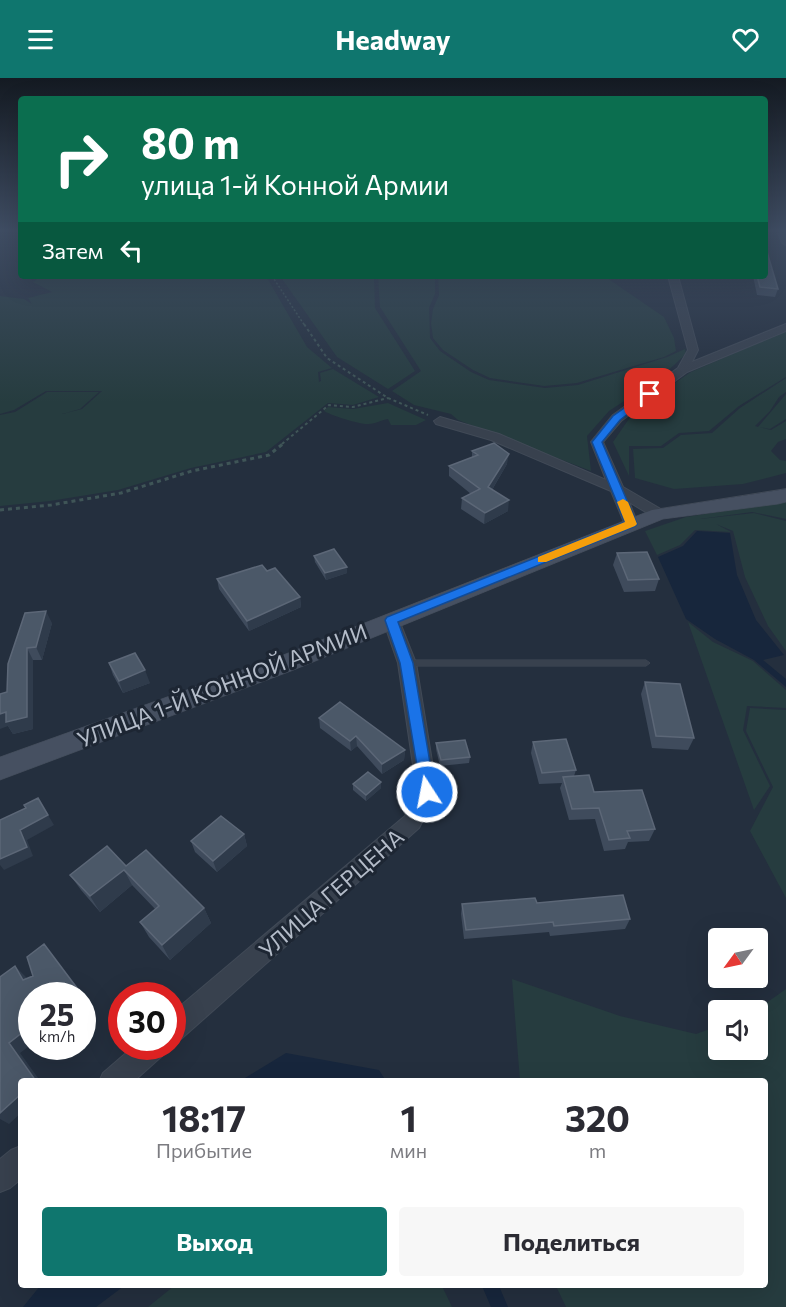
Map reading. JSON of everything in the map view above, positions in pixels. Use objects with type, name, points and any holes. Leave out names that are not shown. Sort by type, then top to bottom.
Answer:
[{"type":"main road","name":"УЛИЦА 1-Й КОННОЙ АРМИИ","points":[[0,769],[282,665],[659,514],[786,495]]},
{"type":"street","points":[[676,287],[693,350],[683,370]]},
{"type":"street","points":[[631,524],[597,442],[617,418],[683,370],[786,327]]},
{"type":"street","points":[[440,421],[495,437],[617,489],[659,514]]},
{"type":"street","name":"УЛИЦА ГЕРЦЕНА","points":[[186,1018],[412,822],[427,792],[406,663],[391,620]]},
{"type":"street","points":[[117,1078],[138,1060]]},
{"type":"street","points":[[0,1178],[18,1163]]},
{"type":"lane","points":[[406,663],[646,663]]},
{"type":"path","points":[[280,287],[327,358],[388,398],[440,421]]},
{"type":"path","points":[[0,510],[51,505],[121,493],[192,471],[269,455],[329,405],[353,407],[388,398]]},
{"type":"green space","points":[[43,287],[273,287],[307,347],[332,368],[318,372],[319,382],[321,381],[320,373],[333,369],[379,397],[353,405],[328,403],[266,452],[191,468],[118,490],[0,506],[0,415],[15,412],[47,392],[99,392],[80,409],[62,414],[82,409],[102,391],[46,391],[14,410],[0,414],[0,296],[24,299],[32,304],[28,298],[52,292]]},
{"type":"green space","points":[[288,287],[374,287],[375,308],[415,371],[388,389],[337,357]]},
{"type":"green space","points":[[379,287],[435,287],[435,294],[429,308],[430,338],[440,351],[471,372],[489,380],[545,388],[578,385],[667,357],[685,349],[686,354],[661,377],[609,411],[587,436],[591,471],[458,420],[451,414],[414,405],[392,391],[421,371],[380,307]]},
{"type":"green space","points":[[439,287],[621,287],[664,317],[674,338],[676,351],[664,357],[577,383],[544,386],[490,378],[473,370],[443,350],[433,338],[431,323],[433,309],[439,295]]},
{"type":"green space","points":[[786,331],[786,377],[739,406],[709,431],[679,433],[661,446],[629,446],[629,476],[613,442],[635,410],[691,372]]},
{"type":"green space","points":[[786,378],[786,392],[779,397],[770,411],[755,426],[758,427],[786,394],[786,419],[770,429],[759,427],[771,430],[786,421],[786,439],[778,442],[771,451],[780,460],[786,461],[786,473],[743,484],[674,489],[635,478],[633,449],[663,448],[681,435],[712,433],[740,408]]},
{"type":"green space","points":[[388,403],[426,420],[416,425],[391,425],[388,419],[365,424],[324,411],[328,407],[353,409]]},
{"type":"green space","points":[[786,501],[786,519],[752,512],[700,519],[754,513],[786,521],[786,651],[768,626],[745,577],[733,531],[716,524],[731,532],[695,530],[680,545],[657,555],[645,531],[686,517]]},
{"type":"green space","points":[[688,622],[713,642],[753,661],[786,690],[786,708],[747,706],[743,730],[770,786],[754,810]]},
{"type":"green space","points":[[750,708],[786,710],[786,898],[750,831],[773,787],[746,731]]},
{"type":"green space","points":[[512,979],[620,1016],[696,1034],[708,1030],[708,1060],[768,1060],[768,1002],[786,989],[786,1307],[566,1307],[557,1288],[768,1288],[768,1078],[520,1078]]},
{"type":"green space","points":[[172,1288],[443,1288],[452,1307],[148,1307]]},
{"type":"water","points":[[697,531],[730,533],[737,575],[756,620],[784,655],[763,660],[786,679],[786,687],[754,660],[715,639],[686,619],[658,557],[683,546]]},
{"type":"water","points":[[286,1053],[379,1070],[384,1078],[245,1078]]},
{"type":"water","points":[[38,1288],[121,1288],[96,1307],[23,1307]]},
{"type":"water","points":[[483,1288],[500,1288],[508,1307],[491,1307]]},
{"type":"building","points":[[494,443],[509,454],[488,487],[509,500],[485,513],[462,498],[480,489],[449,466],[478,455],[472,451]]},
{"type":"building","points":[[334,549],[347,567],[325,573],[314,556]]},
{"type":"building","points":[[647,552],[659,579],[628,580],[617,553]]},
{"type":"building","points":[[262,565],[267,571],[275,568],[300,597],[247,621],[217,579]]},
{"type":"building","points":[[46,611],[36,647],[27,648],[27,717],[6,722],[6,712],[0,714],[0,694],[7,692],[8,664],[25,613]]},
{"type":"building","points":[[135,653],[145,670],[119,681],[109,663]]},
{"type":"building","points":[[645,682],[680,684],[694,738],[656,736]]},
{"type":"building","points":[[340,702],[405,750],[382,764],[356,736],[350,741],[319,718]]},
{"type":"building","points":[[566,739],[576,770],[542,773],[533,742]]},
{"type":"building","points":[[465,740],[470,757],[441,760],[436,743]]},
{"type":"building","points":[[368,772],[381,782],[366,795],[353,784]]},
{"type":"building","points":[[589,775],[594,792],[642,790],[655,829],[627,831],[630,838],[609,840],[599,808],[572,809],[563,777]]},
{"type":"building","points":[[38,798],[48,815],[20,830],[27,847],[0,859],[0,820],[26,808],[24,805]]},
{"type":"building","points":[[221,816],[244,834],[213,861],[191,841]]},
{"type":"building","points":[[107,846],[126,866],[146,850],[204,908],[162,945],[140,922],[159,906],[124,870],[90,896],[70,875]]},
{"type":"building","points":[[623,895],[630,919],[554,926],[553,922],[466,930],[462,904],[535,898],[537,903]]},
{"type":"building","points":[[44,944],[72,982],[18,982],[18,1036],[9,1043],[18,1056],[18,1060],[21,1060],[34,1078],[18,1078],[18,1097],[0,1113],[0,977],[15,966],[23,980],[33,976],[27,957]]},
{"type":"slow traffic","points":[[542,559],[631,524],[623,502]]},
{"type":"route","points":[[427,792],[406,663],[391,620],[631,524],[597,442],[617,418],[650,394]]}]
